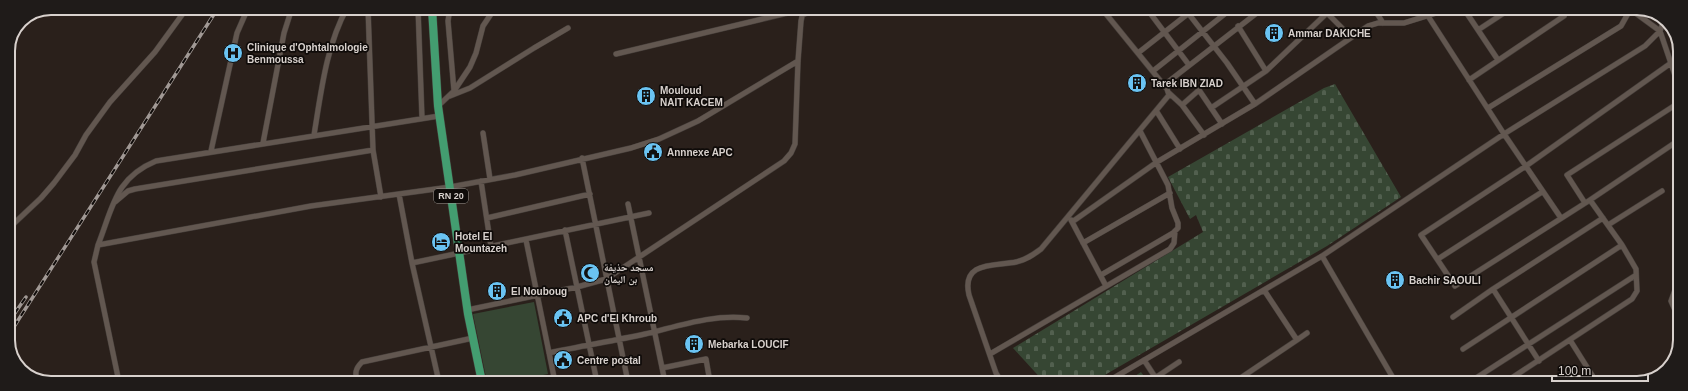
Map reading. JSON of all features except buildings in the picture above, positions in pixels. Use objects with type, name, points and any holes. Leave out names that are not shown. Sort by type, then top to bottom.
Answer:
[{"type":"main road","name":"RN 20","points":[[432,15],[439,116],[467,310],[481,376]]},
{"type":"street","points":[[15,222],[41,198],[54,183],[75,155],[86,135],[110,102],[155,52],[182,15]]},
{"type":"street","points":[[211,151],[237,33],[245,15]]},
{"type":"street","points":[[263,143],[284,33],[290,15]]},
{"type":"street","points":[[314,135],[321,94],[333,44],[342,15]]},
{"type":"street","points":[[368,15],[373,150],[381,197]]},
{"type":"street","points":[[418,15],[422,118]]},
{"type":"street","points":[[448,15],[454,91]]},
{"type":"street","points":[[438,106],[454,91],[472,63],[478,48],[481,30],[491,15]]},
{"type":"street","points":[[616,54],[786,15]]},
{"type":"street","points":[[467,310],[577,287],[606,279],[784,161],[791,153],[795,144],[798,61],[803,15]]},
{"type":"street","points":[[1107,15],[1169,93],[1182,105],[1204,135]]},
{"type":"street","points":[[1152,15],[1189,65]]},
{"type":"street","points":[[1138,53],[1185,15]]},
{"type":"street","points":[[1190,15],[1214,45],[1255,104]]},
{"type":"street","points":[[1152,71],[1223,15]]},
{"type":"street","points":[[1164,85],[1254,15]]},
{"type":"street","points":[[1211,108],[1266,71],[1321,15]]},
{"type":"street","points":[[1329,15],[1351,37]]},
{"type":"street","points":[[1378,15],[1383,23]]},
{"type":"street","points":[[1072,222],[1157,162],[1255,104],[1351,37],[1373,24],[1404,23],[1430,15]]},
{"type":"street","points":[[1468,15],[1498,60]]},
{"type":"street","points":[[1478,30],[1501,15]]},
{"type":"street","points":[[1488,108],[1619,27],[1623,24],[1627,15]]},
{"type":"street","points":[[1638,15],[1660,31],[1673,69]]},
{"type":"street","points":[[1427,16],[1542,192],[1561,218]]},
{"type":"street","points":[[1469,80],[1564,16]]},
{"type":"street","points":[[1117,376],[1322,256],[1504,134],[1645,46],[1660,31],[1662,25]]},
{"type":"street","points":[[1238,26],[1266,71]]},
{"type":"street","points":[[450,96],[470,88],[568,28]]},
{"type":"street","points":[[98,245],[311,206],[450,187],[631,148],[672,134],[711,114],[798,61]]},
{"type":"street","points":[[1671,63],[1526,166],[1421,235],[1455,286],[1673,145]]},
{"type":"street","points":[[1182,105],[1199,90],[1222,124]]},
{"type":"street","points":[[999,376],[969,295],[968,286],[970,277],[976,270],[984,265],[1016,262],[1036,253],[1046,244],[1168,99],[1169,93]]},
{"type":"street","points":[[1515,376],[1632,299],[1636,291],[1636,269],[1622,245],[1603,218],[1587,201],[1567,175],[1673,107]]},
{"type":"street","points":[[1157,112],[1180,149]]},
{"type":"street","points":[[118,376],[94,262],[98,245],[114,203],[120,188],[127,178],[146,165],[170,158],[439,116]]},
{"type":"street","points":[[1100,275],[1178,228],[1178,223],[1172,208],[1170,193],[1157,162],[1140,132]]},
{"type":"street","points":[[483,133],[490,179]]},
{"type":"street","points":[[114,203],[123,194],[135,189],[373,150]]},
{"type":"street","points":[[582,158],[627,376]]},
{"type":"street","points":[[481,181],[491,247]]},
{"type":"street","points":[[1608,225],[1662,191]]},
{"type":"street","points":[[1438,259],[1542,192]]},
{"type":"street","points":[[1084,243],[1170,193]]},
{"type":"street","points":[[399,194],[412,263],[438,376]]},
{"type":"street","points":[[487,218],[590,194]]},
{"type":"street","points":[[628,204],[664,376]]},
{"type":"street","points":[[412,263],[649,213]]},
{"type":"street","points":[[1069,216],[1106,286]]},
{"type":"street","points":[[1453,317],[1493,289],[1603,218]]},
{"type":"street","points":[[565,230],[596,376]]},
{"type":"street","points":[[990,354],[1170,249],[1174,243],[1175,231]]},
{"type":"street","points":[[526,240],[554,376]]},
{"type":"street","points":[[1463,349],[1622,245]]},
{"type":"street","points":[[1322,256],[1392,376]]},
{"type":"street","points":[[1479,376],[1636,274]]},
{"type":"street","points":[[1493,289],[1538,361]]},
{"type":"street","points":[[1264,290],[1297,340]]},
{"type":"street","points":[[1673,296],[1671,301],[1673,309]]},
{"type":"street","points":[[549,353],[719,317],[747,318]]},
{"type":"street","points":[[1242,376],[1307,333]]},
{"type":"street","points":[[356,376],[355,372],[357,366],[362,362],[473,338]]},
{"type":"street","points":[[1570,340],[1592,375]]},
{"type":"street","points":[[662,368],[706,359],[709,376]]},
{"type":"street","points":[[1144,360],[1155,376]]},
{"type":"street","points":[[1159,376],[1179,362]]},
{"type":"green space","points":[[1335,84],[1401,197],[1327,246],[1103,376],[1039,376],[1013,348],[1203,232],[1196,215],[1190,219],[1168,177],[1324,88]]},
{"type":"green space","points":[[534,302],[548,374],[538,376],[486,376],[473,314]]},
{"type":"green space","points":[[1141,372],[1144,376],[1135,376]]},
{"type":"railway","points":[[15,325],[214,15]]},
{"type":"railway","points":[[15,313],[26,297]]},
{"type":"place","name":"Ammar DAKICHE","points":[[1274,33]]},
{"type":"place","name":"Clinique d'Ophtalmologie Benmoussa","points":[[233,53]]},
{"type":"place","name":"Tarek IBN ZIAD","points":[[1137,83]]},
{"type":"place","name":"Mouloud NAIT KACEM","points":[[646,96]]},
{"type":"place","name":"Annnexe APC","points":[[653,152]]},
{"type":"place","name":"Hotel El Mountazeh","points":[[441,242]]},
{"type":"place","name":"مسجد حذيفة بن اليمان","points":[[590,273]]},
{"type":"place","name":"Bachir SAOULI","points":[[1395,280]]},
{"type":"place","name":"El Nouboug","points":[[497,291]]},
{"type":"place","name":"APC d'El Khroub","points":[[563,318]]},
{"type":"place","name":"Mebarka LOUCIF","points":[[694,344]]},
{"type":"place","name":"Centre postal","points":[[563,360]]}]
